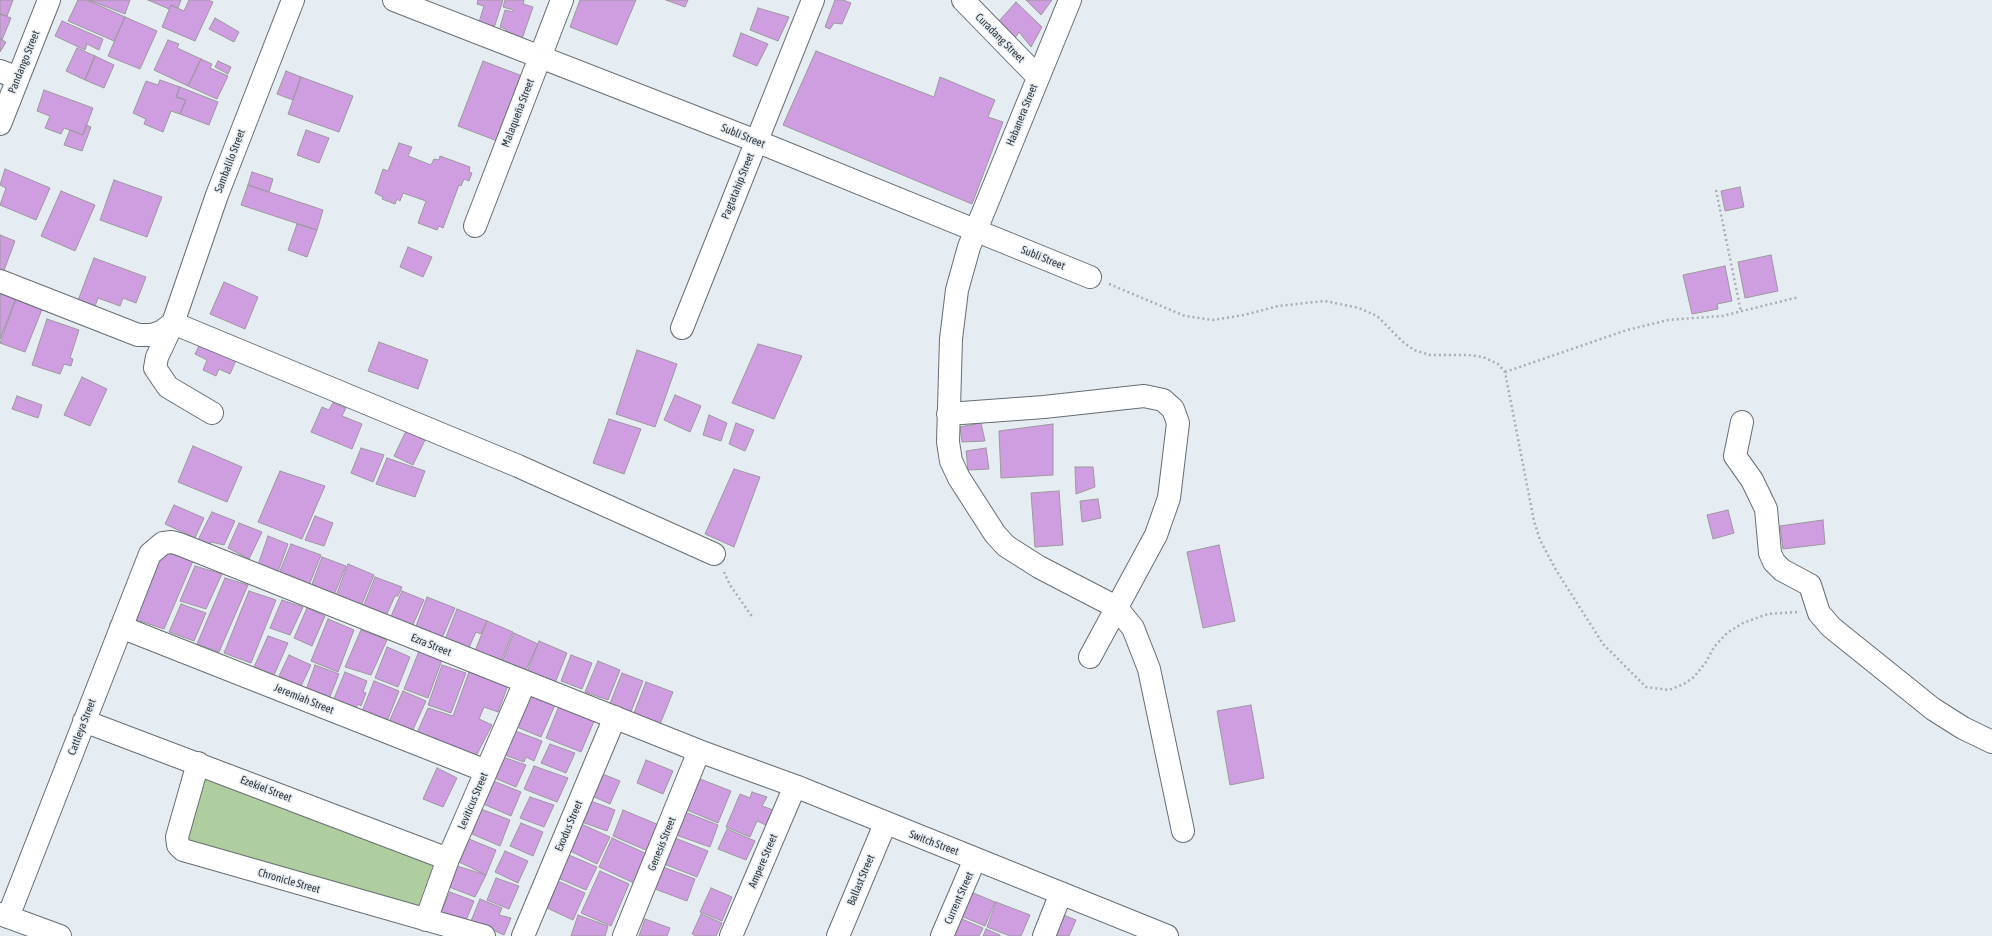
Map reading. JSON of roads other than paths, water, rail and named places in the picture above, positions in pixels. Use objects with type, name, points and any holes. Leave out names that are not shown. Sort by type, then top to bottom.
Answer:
[{"type":"street","name":"Pandango Street","points":[[0,124],[9,74],[49,0]]},
{"type":"street","name":"Sambalilo Street","points":[[212,413],[168,387],[155,368],[157,357],[173,323],[217,195],[293,0]]},
{"type":"street","name":"Subli Street","points":[[394,0],[756,141],[1090,276]]},
{"type":"street","name":"Malaqueña Street","points":[[475,226],[539,56],[562,0]]},
{"type":"street","name":"Pagtatahip Street","points":[[682,328],[813,0]]},
{"type":"street","name":"Curadang Street","points":[[963,0],[1038,76]]},
{"type":"street","name":"Habanera Street","points":[[1070,0],[974,230],[957,290],[951,339],[948,442],[952,461],[958,478],[995,534],[1006,546],[1028,560],[1116,607]]},
{"type":"street","points":[[0,281],[138,335],[152,335],[161,332],[173,323],[518,466],[714,554]]},
{"type":"street","points":[[948,414],[1044,407],[1144,396],[1162,400],[1173,409],[1178,423],[1169,498],[1156,535],[1090,657]]},
{"type":"street","points":[[1742,422],[1735,456],[1752,480],[1766,509],[1770,553],[1774,562],[1782,570],[1810,585],[1819,613],[1831,627],[1933,709],[1963,728],[1992,742]]},
{"type":"street","name":"Cattleya Street","points":[[4,915],[84,721],[150,554],[163,543]]},
{"type":"street","name":"Ezra Street","points":[[163,543],[180,544],[700,751]]},
{"type":"street","points":[[1116,607],[1133,628],[1149,669],[1183,831]]},
{"type":"street","name":"Jeremiah Street","points":[[121,627],[486,771]]},
{"type":"street","name":"Leviticus Street","points":[[426,920],[448,859],[525,682]]},
{"type":"street","name":"Exodus Street","points":[[523,936],[615,717]]},
{"type":"street","name":"Ezekiel Street","points":[[84,721],[448,859]]},
{"type":"street","name":"Switch Street","points":[[700,751],[795,786],[885,824],[1061,893],[1157,934]]},
{"type":"street","name":"Genesis Street","points":[[624,936],[700,751]]},
{"type":"street","name":"Chronicle Street","points":[[198,763],[177,837],[178,845],[183,850],[484,936]]},
{"type":"street","name":"Ampere Street","points":[[731,936],[795,786]]},
{"type":"street","name":"Ballast Street","points":[[838,936],[885,824]]},
{"type":"street","name":"Current Street","points":[[942,936],[975,859]]},
{"type":"street","points":[[1044,936],[1061,893]]},
{"type":"street","points":[[4,915],[60,936]]}]
